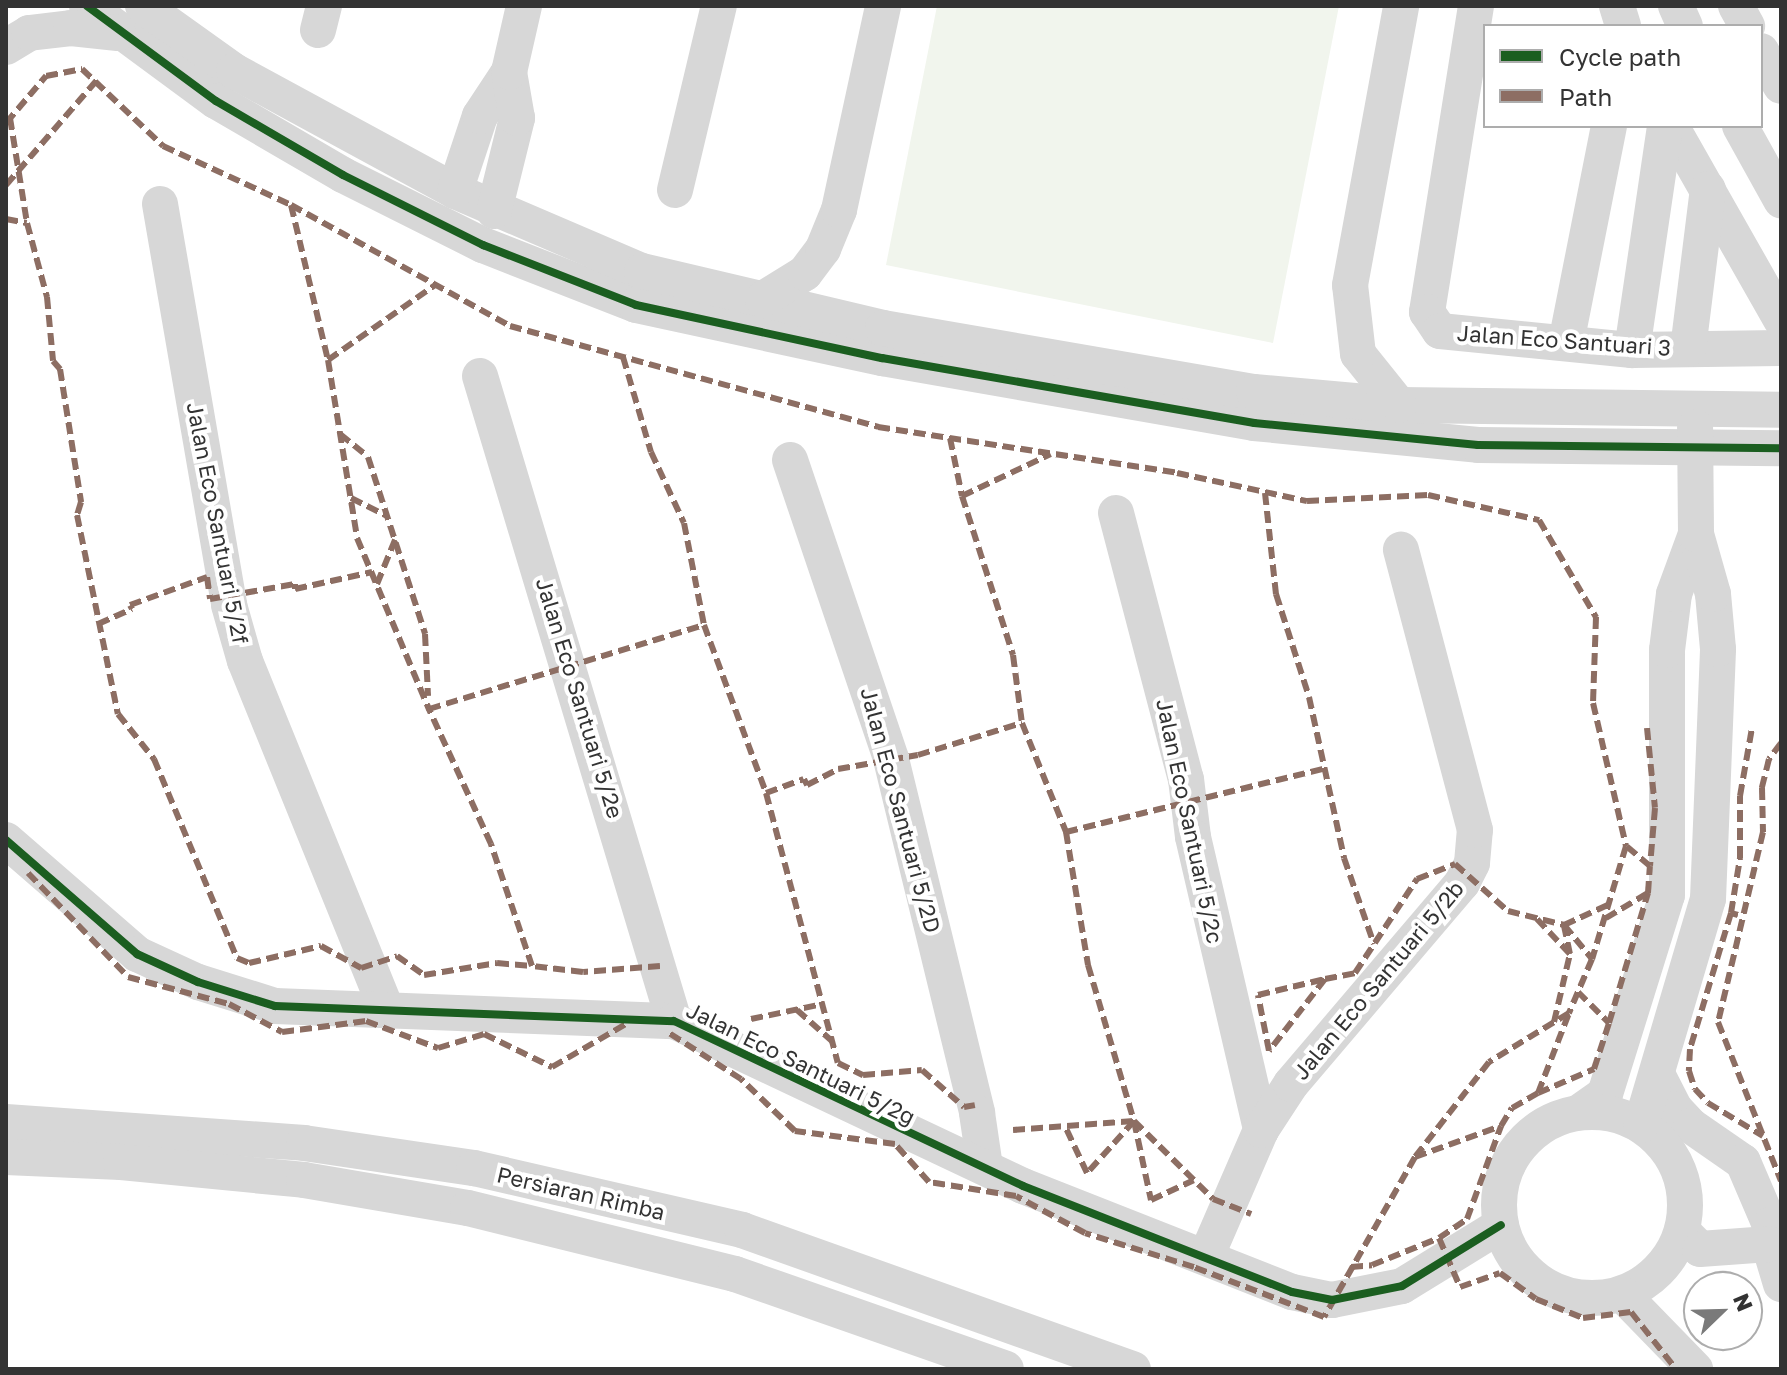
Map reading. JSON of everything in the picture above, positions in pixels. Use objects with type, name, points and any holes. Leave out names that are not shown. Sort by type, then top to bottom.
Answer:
[{"type":"street","points":[[87,6],[118,33],[216,101],[343,175],[483,245],[636,305],[882,358],[1254,423],[1478,445],[1694,451],[1781,448]]},
{"type":"street","points":[[143,6],[234,71],[455,191],[494,211],[642,271],[883,328],[1254,392],[1399,405],[1781,410]]},
{"type":"street","points":[[455,191],[480,116],[509,72],[524,6]]},
{"type":"street","points":[[675,190],[719,6]]},
{"type":"street","points":[[763,299],[805,273],[823,249],[839,210],[883,6]]},
{"type":"street","points":[[1399,405],[1358,354],[1350,285],[1401,6]]},
{"type":"street","name":"Jalan Eco Santuari 3","points":[[1476,6],[1427,312],[1440,331],[1632,350],[1781,348]]},
{"type":"street","points":[[1736,6],[1746,24]]},
{"type":"street","points":[[6,47],[43,31],[118,33]]},
{"type":"street","points":[[1763,54],[1781,86]]},
{"type":"street","points":[[494,211],[517,118],[509,72]]},
{"type":"street","points":[[1566,343],[1609,128]]},
{"type":"street","points":[[1632,350],[1665,128]]},
{"type":"street","points":[[1672,128],[1781,320]]},
{"type":"street","points":[[1741,128],[1781,200]]},
{"type":"street","points":[[1688,349],[1708,189]]},
{"type":"street","name":"Jalan Eco Santuari 5/2f","points":[[160,204],[229,605],[245,661],[386,1008]]},
{"type":"street","name":"Jalan Eco Santuari 5/2e","points":[[480,376],[674,1021]]},
{"type":"street","points":[[1641,1125],[1708,899],[1718,649],[1713,594],[1696,534],[1695,411]]},
{"type":"street","name":"Jalan Eco Santuari 5/2D","points":[[790,460],[891,759],[977,1113],[985,1167]]},
{"type":"street","name":"Jalan Eco Santuari 5/2c","points":[[1116,513],[1186,779],[1213,930],[1261,1130]]},
{"type":"street","points":[[1676,1245],[1649,1280],[1622,1294],[1592,1299],[1561,1294],[1533,1278],[1507,1240],[1499,1194],[1508,1164],[1526,1138],[1551,1120],[1581,1111],[1605,1094],[1667,895],[1667,650],[1674,594],[1696,534]]},
{"type":"street","name":"Jalan Eco Santuari 5/2b","points":[[1206,1257],[1261,1130],[1291,1084],[1462,883],[1472,863],[1475,830],[1401,550]]},
{"type":"street","name":"Jalan Eco Santuari 5/2g","points":[[6,840],[137,954],[198,982],[275,1006],[674,1021],[985,1167],[1292,1292],[1332,1300],[1402,1286],[1449,1260],[1507,1240]]},
{"type":"street","points":[[1657,1074],[1675,1109],[1691,1126],[1743,1162],[1770,1225],[1769,1244],[1781,1284]]},
{"type":"street","points":[[1581,1111],[1613,1113],[1641,1125],[1664,1145],[1679,1171],[1686,1201],[1667,1309],[1687,1358]]},
{"type":"street","name":"Persiaran Rimba","points":[[6,1122],[304,1143],[474,1168],[742,1230],[1133,1369]]},
{"type":"street","name":"Persiaran Rimba","points":[[6,1157],[121,1162],[304,1180],[468,1208],[735,1274],[1006,1369]]},
{"type":"street","points":[[1676,1245],[1700,1249],[1769,1244]]},
{"type":"street","points":[[1622,1294],[1687,1358]]},
{"type":"shaded area","points":[[937,6],[1339,6],[1273,343],[886,265]]},
{"type":"marked path","points":[[6,123],[46,76],[82,69],[163,146],[291,205],[510,326],[878,427],[1177,473],[1307,501],[1428,495],[1539,520],[1596,617],[1593,703],[1626,846],[1592,959],[1569,1013],[1489,1062],[1415,1157],[1324,1317],[1194,1267],[1085,1233],[1016,1196],[929,1182],[895,1144],[795,1131],[741,1079],[669,1033]]},
{"type":"marked path","points":[[6,185],[97,80]]},
{"type":"marked path","points":[[10,118],[27,223],[47,297],[53,361],[60,369],[81,502],[77,515],[118,714],[154,759],[237,958],[249,963],[321,946],[361,968],[397,956],[424,975],[497,963],[532,966]]},
{"type":"marked path","points":[[291,205],[328,360],[357,538],[429,709]]},
{"type":"marked path","points":[[6,219],[27,223]]},
{"type":"marked path","points":[[328,360],[435,285]]},
{"type":"marked path","points":[[623,357],[651,452],[684,523],[704,625],[766,793],[838,1063],[863,1075],[922,1070],[964,1107],[975,1105]]},
{"type":"marked path","points":[[340,434],[368,457],[425,634],[428,696]]},
{"type":"marked path","points":[[950,438],[962,496],[1013,655],[1022,723],[1066,832],[1088,965],[1134,1121],[1213,1199],[1251,1214]]},
{"type":"marked path","points":[[962,496],[1051,454]]},
{"type":"marked path","points":[[1265,493],[1276,594],[1309,697],[1344,858],[1374,944]]},
{"type":"marked path","points":[[351,498],[387,516]]},
{"type":"marked path","points":[[377,584],[395,540]]},
{"type":"marked path","points":[[98,624],[132,609],[130,605],[207,577],[210,599],[295,584],[295,589],[372,572]]},
{"type":"marked path","points":[[660,966],[583,972],[532,966],[491,844],[429,709],[704,625]]},
{"type":"marked path","points":[[766,793],[804,779],[807,785],[838,769],[918,755],[1022,723]]},
{"type":"marked path","points":[[1647,728],[1655,808],[1650,866]]},
{"type":"marked path","points":[[1738,915],[1731,913],[1740,858],[1740,796],[1752,728]]},
{"type":"marked path","points":[[1781,743],[1769,759],[1762,788],[1763,832],[1718,1022],[1781,1181]]},
{"type":"marked path","points":[[1066,832],[1326,768]]},
{"type":"marked path","points":[[1606,918],[1648,893],[1650,866],[1626,846]]},
{"type":"marked path","points":[[1325,979],[1269,1051],[1258,995],[1325,979],[1355,973],[1417,879],[1455,864],[1508,911],[1564,925],[1610,904]]},
{"type":"marked path","points":[[28,873],[128,977],[229,1004],[282,1032],[366,1021],[438,1048],[484,1034],[552,1067],[626,1024]]},
{"type":"marked path","points":[[1578,992],[1609,1023],[1648,893]]},
{"type":"marked path","points":[[1731,913],[1690,1049],[1689,1071],[1695,1089],[1708,1103],[1763,1136]]},
{"type":"marked path","points":[[1537,919],[1570,954]]},
{"type":"marked path","points":[[1554,1022],[1570,954],[1564,925],[1592,959]]},
{"type":"marked path","points":[[751,1019],[823,1004]]},
{"type":"marked path","points":[[797,1010],[832,1041]]},
{"type":"marked path","points":[[1415,1157],[1501,1126],[1512,1108],[1538,1093],[1569,1013]]},
{"type":"marked path","points":[[1538,1093],[1594,1069],[1609,1023]]},
{"type":"marked path","points":[[1134,1121],[1151,1200],[1194,1180]]},
{"type":"marked path","points":[[1013,1130],[1134,1121],[1087,1173],[1065,1126]]},
{"type":"marked path","points":[[1351,1267],[1372,1265],[1439,1238],[1467,1219],[1501,1126]]},
{"type":"marked path","points":[[1439,1238],[1460,1287],[1500,1273],[1536,1299],[1583,1318],[1631,1312],[1676,1369]]},
{"type":"cycle path","points":[[87,6],[216,101],[343,175],[483,245],[636,305],[882,358],[1254,423],[1478,445],[1781,448]]},
{"type":"cycle path","points":[[6,840],[137,954],[198,982],[275,1006],[674,1021],[1023,1186],[1292,1292],[1332,1300],[1402,1286],[1501,1225]]}]
